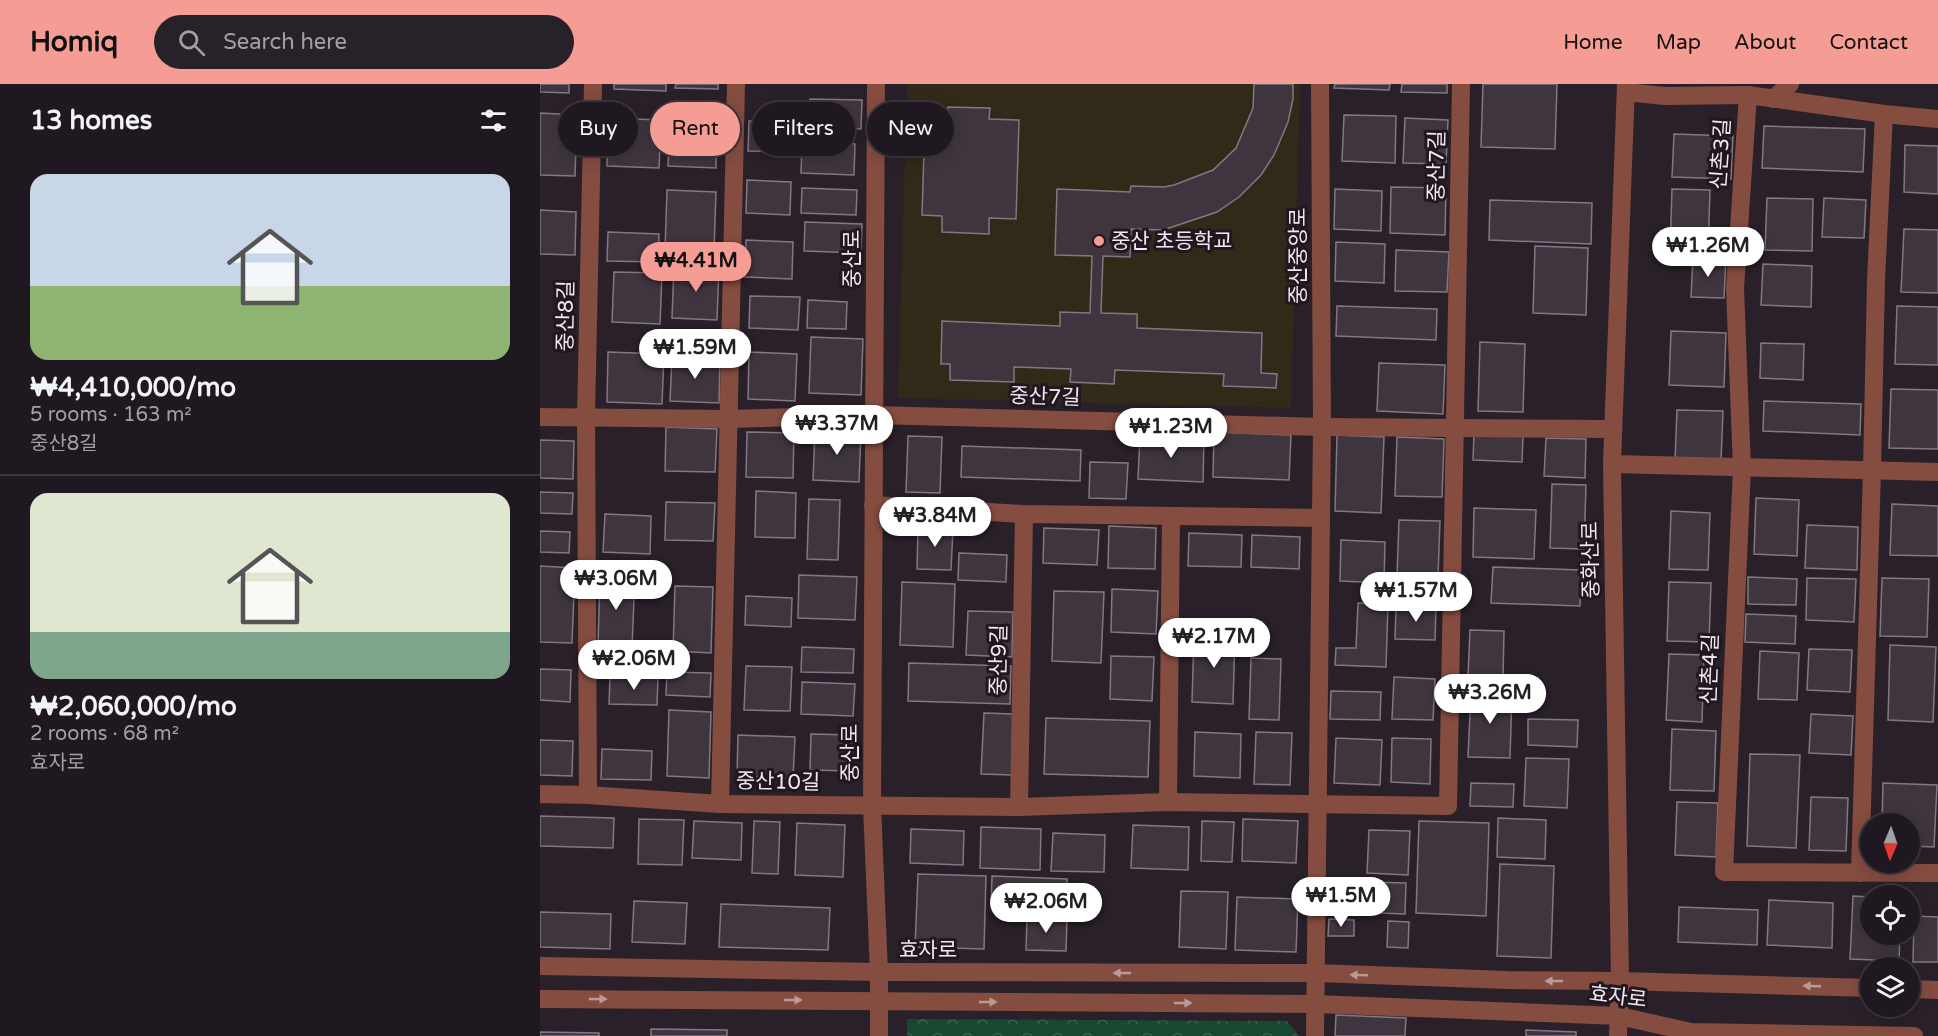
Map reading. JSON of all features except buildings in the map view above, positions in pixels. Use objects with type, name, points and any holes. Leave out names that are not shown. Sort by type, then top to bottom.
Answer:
[{"type":"street","name":"중산8길","points":[[588,795],[586,417],[593,84]]},
{"type":"street","points":[[730,419],[736,84]]},
{"type":"street","name":"중산로","points":[[876,84],[872,806],[879,972],[879,1036]]},
{"type":"street","name":"중산중앙로","points":[[1320,84],[1322,427]]},
{"type":"street","name":"중산7길","points":[[1317,804],[1448,806],[1461,84]]},
{"type":"street","points":[[1773,99],[1790,84]]},
{"type":"street","name":"신촌3길","points":[[1626,88],[1665,96],[1748,95],[1938,120]]},
{"type":"street","name":"중화산로","points":[[1618,1036],[1620,981],[1612,464],[1626,88]]},
{"type":"street","name":"신촌3길","points":[[1735,288],[1748,95]]},
{"type":"street","points":[[1862,813],[1876,280],[1884,114]]},
{"type":"street","name":"신촌4길","points":[[1735,288],[1742,468],[1724,872],[1860,873]]},
{"type":"street","points":[[540,417],[730,419],[874,415]]},
{"type":"street","name":"중산7길","points":[[874,415],[1322,427],[1613,429]]},
{"type":"street","name":"중산10길","points":[[720,804],[730,419]]},
{"type":"street","points":[[1315,1036],[1322,427]]},
{"type":"street","points":[[1612,464],[1938,472]]},
{"type":"street","points":[[873,506],[1024,514],[1321,519]]},
{"type":"street","name":"중산9길","points":[[1019,807],[1024,514]]},
{"type":"street","points":[[1168,802],[1171,516]]},
{"type":"street","name":"중산10길","points":[[540,794],[720,804],[872,806]]},
{"type":"street","points":[[872,806],[1019,807],[1168,802],[1317,804]]},
{"type":"street","points":[[1920,873],[1938,873]]},
{"type":"street","name":"효자로","points":[[540,966],[879,972],[1316,973],[1507,980],[1860,988]]},
{"type":"street","points":[[1920,989],[1938,990]]},
{"type":"street","name":"효자로","points":[[540,999],[1316,1004],[1619,1016],[1691,1032],[1914,1036]]},
{"type":"shaded area","name":"중산 초등학교","points":[[907,84],[1300,84],[1291,408],[898,398],[905,156],[954,156],[954,102],[906,102]]},
{"type":"green space","points":[[907,1019],[1287,1021],[1299,1036],[907,1036]]},
{"type":"place","name":"중산 초등학교","points":[[1099,241]]}]
